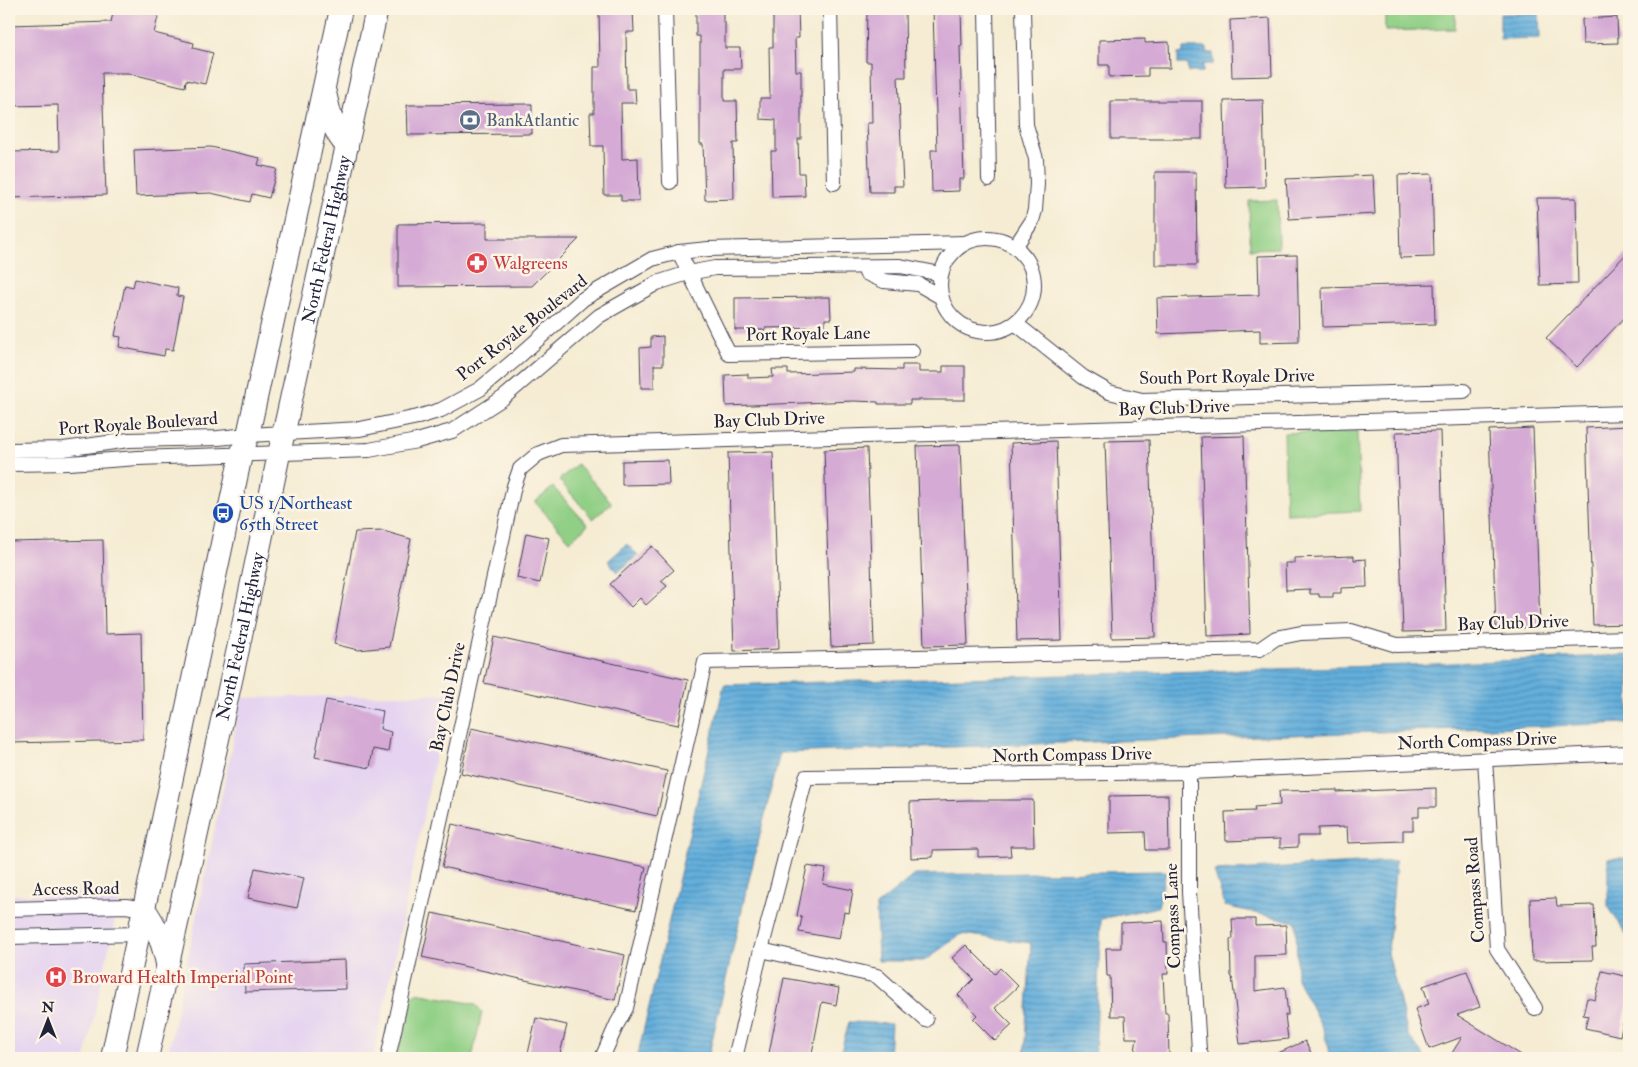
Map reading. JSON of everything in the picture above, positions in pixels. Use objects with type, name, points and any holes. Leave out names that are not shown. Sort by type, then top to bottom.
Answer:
[{"type":"main road","name":"North Federal Highway","points":[[112,1058],[244,445],[341,9]]},
{"type":"main road","name":"North Federal Highway","points":[[147,1058],[377,9]]},
{"type":"main road","points":[[324,87],[332,125],[339,138],[347,146]]},
{"type":"main road","points":[[311,147],[321,160],[327,173],[333,208]]},
{"type":"main road","points":[[150,883],[158,914],[163,920],[176,927]]},
{"type":"main road","points":[[144,909],[154,921],[168,966]]},
{"type":"street","points":[[665,9],[670,182]]},
{"type":"street","points":[[830,9],[834,183]]},
{"type":"street","points":[[986,9],[989,179]]},
{"type":"street","points":[[1016,248],[1032,221],[1038,184],[1036,160],[1026,125],[1023,9]]},
{"type":"street","points":[[982,238],[994,238],[1016,248],[1024,255],[1029,264],[1034,285],[1029,306],[1015,323],[996,331],[975,331],[965,327],[952,317],[944,304],[940,285],[951,254],[966,243],[982,238]]},
{"type":"street","name":"Port Royale Boulevard","points":[[9,450],[64,449],[130,440],[218,438],[244,445],[282,443],[360,429],[441,410],[480,389],[583,299],[652,259],[679,252],[708,249],[966,243]]},
{"type":"street","points":[[890,244],[891,266]]},
{"type":"street","name":"Port Royale Lane","points":[[679,252],[729,354],[912,351]]},
{"type":"street","name":"Port Royale Boulevard","points":[[282,443],[370,450],[417,441],[452,431],[503,398],[599,316],[657,283],[688,273],[715,268],[900,266],[940,285]]},
{"type":"street","name":"Port Royale Boulevard","points":[[843,268],[866,273],[911,274],[940,285]]},
{"type":"street","name":"South Port Royale Drive","points":[[1015,323],[1089,380],[1109,392],[1142,400],[1464,390]]},
{"type":"street","name":"Bay Club Drive","points":[[388,1058],[514,486],[520,469],[538,454],[561,445],[1629,414]]},
{"type":"street","points":[[9,464],[69,463],[138,458],[244,445],[282,443]]},
{"type":"street","name":"Bay Club Drive","points":[[602,1058],[626,1008],[705,662],[1260,649],[1276,638],[1293,634],[1351,631],[1397,645],[1629,638]]},
{"type":"street","name":"North Compass Drive","points":[[735,1058],[806,777],[1189,772],[1629,753]]},
{"type":"street","name":"Compass Road","points":[[1485,759],[1497,949],[1535,1008]]},
{"type":"street","name":"Compass Lane","points":[[1189,772],[1189,892],[1199,1050],[1202,1058]]},
{"type":"street","name":"Access Road","points":[[9,909],[126,906],[144,909]]},
{"type":"street","points":[[9,937],[139,934]]},
{"type":"street","points":[[761,950],[877,976],[926,1020]]},
{"type":"shaded area","points":[[448,694],[373,1058],[167,1058],[242,698]]},
{"type":"shaded area","name":"Broward Health Imperial Point","points":[[121,893],[85,1058],[9,1058],[9,895]]},
{"type":"green space","points":[[1385,9],[1455,9],[1455,29],[1385,31]]},
{"type":"green space","points":[[1277,200],[1278,248],[1250,249],[1249,201]]},
{"type":"green space","points":[[1357,431],[1360,511],[1286,514],[1284,433]]},
{"type":"green space","points":[[577,464],[612,503],[593,519],[559,480]]},
{"type":"green space","points":[[553,487],[588,525],[570,541],[535,502]]},
{"type":"green space","points":[[417,993],[475,1004],[482,1012],[472,1058],[396,1058],[411,998]]},
{"type":"water","points":[[1539,13],[1540,38],[1500,39],[1500,14]]},
{"type":"water","points":[[1183,48],[1207,48],[1207,53],[1213,53],[1213,64],[1203,64],[1203,72],[1188,72],[1187,64],[1178,64],[1178,54],[1183,53]]},
{"type":"water","points":[[627,544],[638,555],[618,572],[608,561]]},
{"type":"water","points":[[1629,655],[1629,723],[780,753],[708,1058],[637,1058],[724,685],[1410,665]]},
{"type":"water","points":[[1608,858],[1629,858],[1629,939],[1608,906]]},
{"type":"water","points":[[1396,861],[1388,953],[1408,1035],[1426,1058],[1330,1058],[1324,1031],[1297,979],[1296,922],[1225,906],[1214,871]]},
{"type":"water","points":[[1166,871],[1158,907],[1101,919],[1095,1058],[1024,1058],[1031,943],[961,934],[924,961],[878,961],[876,906],[914,875]]},
{"type":"water","points":[[849,1022],[891,1024],[889,1058],[839,1058]]},
{"type":"building","points":[[114,9],[160,9],[154,33],[194,43],[193,48],[213,53],[205,84],[186,80],[185,87],[128,73],[102,73],[106,195],[9,198],[9,152],[59,151],[58,105],[9,106],[9,25],[111,22]]},
{"type":"building","points":[[599,9],[633,9],[634,32],[626,32],[627,89],[635,89],[636,103],[621,103],[622,159],[638,158],[639,201],[621,201],[621,195],[604,195],[603,146],[591,146],[590,113],[594,113],[594,67],[600,67]]},
{"type":"building","points":[[696,9],[723,9],[725,48],[740,48],[741,69],[724,69],[724,101],[737,101],[738,143],[733,143],[734,199],[705,200],[703,144],[700,144],[700,36],[696,36]]},
{"type":"building","points":[[773,9],[798,9],[799,38],[795,38],[796,71],[801,71],[801,139],[798,139],[799,173],[804,173],[805,196],[772,197],[771,151],[776,151],[776,120],[760,119],[760,98],[770,98],[769,47],[773,47]]},
{"type":"building","points":[[867,9],[905,9],[906,77],[898,77],[903,186],[894,186],[894,192],[870,192],[867,123],[872,123],[871,62],[866,62]]},
{"type":"building","points":[[933,9],[961,9],[962,46],[960,46],[964,179],[959,179],[959,191],[932,192],[931,150],[937,150]]},
{"type":"building","points":[[1617,17],[1618,43],[1583,44],[1582,19]]},
{"type":"building","points":[[1270,18],[1272,76],[1232,77],[1230,20]]},
{"type":"building","points":[[1145,39],[1145,43],[1169,42],[1170,68],[1148,68],[1148,76],[1109,77],[1109,65],[1099,65],[1099,40]]},
{"type":"building","points":[[1263,100],[1265,187],[1226,188],[1224,101]]},
{"type":"building","points":[[1111,101],[1202,101],[1202,139],[1111,139]]},
{"type":"building","name":"BankAtlantic","points":[[532,104],[532,134],[408,135],[407,105]]},
{"type":"building","points":[[211,147],[260,158],[258,165],[277,169],[269,198],[252,194],[250,202],[211,193],[136,196],[134,150]]},
{"type":"building","points":[[1155,172],[1196,172],[1197,265],[1155,265]]},
{"type":"building","points":[[1432,174],[1434,257],[1400,258],[1398,175]]},
{"type":"building","points":[[1373,175],[1375,214],[1289,219],[1286,179]]},
{"type":"building","points":[[1537,198],[1576,198],[1578,284],[1540,285]]},
{"type":"building","name":"Walgreens","points":[[487,223],[487,239],[579,239],[532,286],[398,287],[398,224]]},
{"type":"building","points":[[1629,251],[1629,313],[1577,367],[1546,338]]},
{"type":"building","points":[[1297,255],[1299,342],[1260,343],[1260,330],[1158,334],[1157,298],[1259,295],[1258,256]]},
{"type":"building","points":[[135,279],[178,288],[177,296],[183,297],[173,350],[165,349],[164,356],[119,347],[121,337],[115,336],[125,285],[133,287]]},
{"type":"building","points":[[1434,284],[1435,324],[1323,327],[1322,287]]},
{"type":"building","points":[[830,297],[831,319],[825,319],[825,327],[735,330],[735,298]]},
{"type":"building","points":[[663,336],[663,365],[654,365],[654,388],[641,388],[640,348],[651,347],[651,337]]},
{"type":"building","points":[[902,365],[919,365],[919,372],[943,372],[943,366],[965,366],[965,400],[910,400],[910,404],[878,404],[878,402],[854,401],[726,406],[725,375],[748,374],[748,378],[773,377],[772,369],[788,369],[788,374],[854,372],[854,369],[902,370]]},
{"type":"building","points":[[1629,426],[1629,624],[1593,625],[1586,428]]},
{"type":"building","points":[[1533,428],[1540,627],[1496,629],[1489,430]]},
{"type":"building","points":[[1440,431],[1446,631],[1403,632],[1396,432]]},
{"type":"building","points":[[1244,436],[1250,634],[1207,636],[1201,437]]},
{"type":"building","points":[[1149,440],[1155,637],[1112,638],[1105,441]]},
{"type":"building","points":[[1056,441],[1062,640],[1017,641],[1011,443]]},
{"type":"building","points":[[960,445],[968,645],[924,646],[917,446]]},
{"type":"building","points":[[867,448],[874,645],[831,647],[824,450]]},
{"type":"building","points":[[773,452],[779,649],[734,651],[728,453]]},
{"type":"building","points":[[668,460],[669,484],[622,485],[622,461]]},
{"type":"building","points":[[383,531],[411,539],[389,647],[358,650],[334,644],[355,532]]},
{"type":"building","points":[[526,533],[549,538],[540,583],[517,578]]},
{"type":"building","points":[[103,540],[105,634],[141,633],[143,740],[9,743],[9,542]]},
{"type":"building","points":[[652,546],[674,570],[661,581],[667,586],[646,605],[640,598],[631,607],[610,584]]},
{"type":"building","points":[[1354,556],[1354,560],[1366,559],[1367,587],[1341,588],[1341,593],[1333,593],[1333,597],[1319,597],[1319,594],[1310,594],[1310,589],[1286,590],[1285,563],[1294,563],[1294,558]]},
{"type":"building","points":[[494,637],[688,680],[678,725],[484,683]]},
{"type":"building","points":[[326,700],[383,711],[380,729],[391,732],[388,752],[373,749],[370,768],[315,757]]},
{"type":"building","points":[[471,728],[667,771],[657,816],[461,773]]},
{"type":"building","points":[[1436,788],[1436,807],[1419,807],[1419,817],[1413,817],[1413,830],[1403,830],[1403,841],[1348,843],[1347,827],[1318,828],[1318,836],[1298,836],[1298,847],[1280,848],[1280,839],[1226,841],[1225,812],[1255,811],[1254,807],[1280,805],[1279,791],[1337,790],[1337,792]]},
{"type":"building","points":[[1168,795],[1169,850],[1146,850],[1145,832],[1109,833],[1109,796]]},
{"type":"building","points":[[1033,800],[1034,846],[1010,846],[1011,856],[978,857],[978,849],[933,850],[933,857],[911,858],[910,802]]},
{"type":"building","points":[[452,824],[646,867],[636,910],[442,867]]},
{"type":"building","points":[[807,866],[826,869],[823,884],[853,890],[849,913],[844,912],[839,939],[799,932],[802,917],[797,916]]},
{"type":"building","points":[[255,868],[304,878],[297,908],[248,898]]},
{"type":"building","points":[[1556,898],[1557,906],[1594,905],[1596,947],[1592,947],[1593,960],[1532,961],[1530,899]]},
{"type":"building","points":[[432,913],[625,955],[615,1000],[422,957]]},
{"type":"building","points":[[1232,919],[1255,919],[1255,926],[1286,925],[1287,955],[1255,956],[1255,991],[1285,987],[1288,1015],[1285,1015],[1288,1039],[1240,1044],[1231,976],[1230,939],[1233,939]]},
{"type":"building","points":[[1163,921],[1164,942],[1167,942],[1168,974],[1163,974],[1165,1013],[1168,1013],[1169,1058],[1134,1058],[1137,1038],[1126,1038],[1125,1016],[1111,1016],[1110,976],[1107,976],[1106,948],[1121,948],[1121,923]]},
{"type":"building","points":[[966,945],[995,974],[1000,968],[1018,986],[995,1008],[1012,1025],[995,1041],[973,1019],[977,1015],[958,995],[974,979],[952,958]]},
{"type":"building","points":[[345,960],[346,989],[245,992],[244,964]]},
{"type":"building","points":[[1467,971],[1480,1007],[1457,1015],[1526,1058],[1449,1058],[1462,1037],[1429,1049],[1415,1009],[1429,1004],[1423,986]]},
{"type":"building","points":[[1602,971],[1629,977],[1629,999],[1620,1036],[1585,1028],[1588,1016],[1583,1015],[1587,998],[1595,1000]]},
{"type":"building","points":[[784,978],[839,988],[836,1005],[822,1002],[811,1058],[768,1058]]},
{"type":"building","points":[[536,1018],[567,1025],[559,1058],[527,1058]]},
{"type":"building","points":[[1305,1041],[1311,1053],[1300,1058],[1267,1058]]},
{"type":"place","name":"BankAtlantic","points":[[470,120]]},
{"type":"place","name":"Walgreens","points":[[477,263]]},
{"type":"place","name":"US 1/Northeast 65th Street","points":[[223,513]]},
{"type":"place","name":"Broward Health Imperial Point","points":[[56,977]]}]
